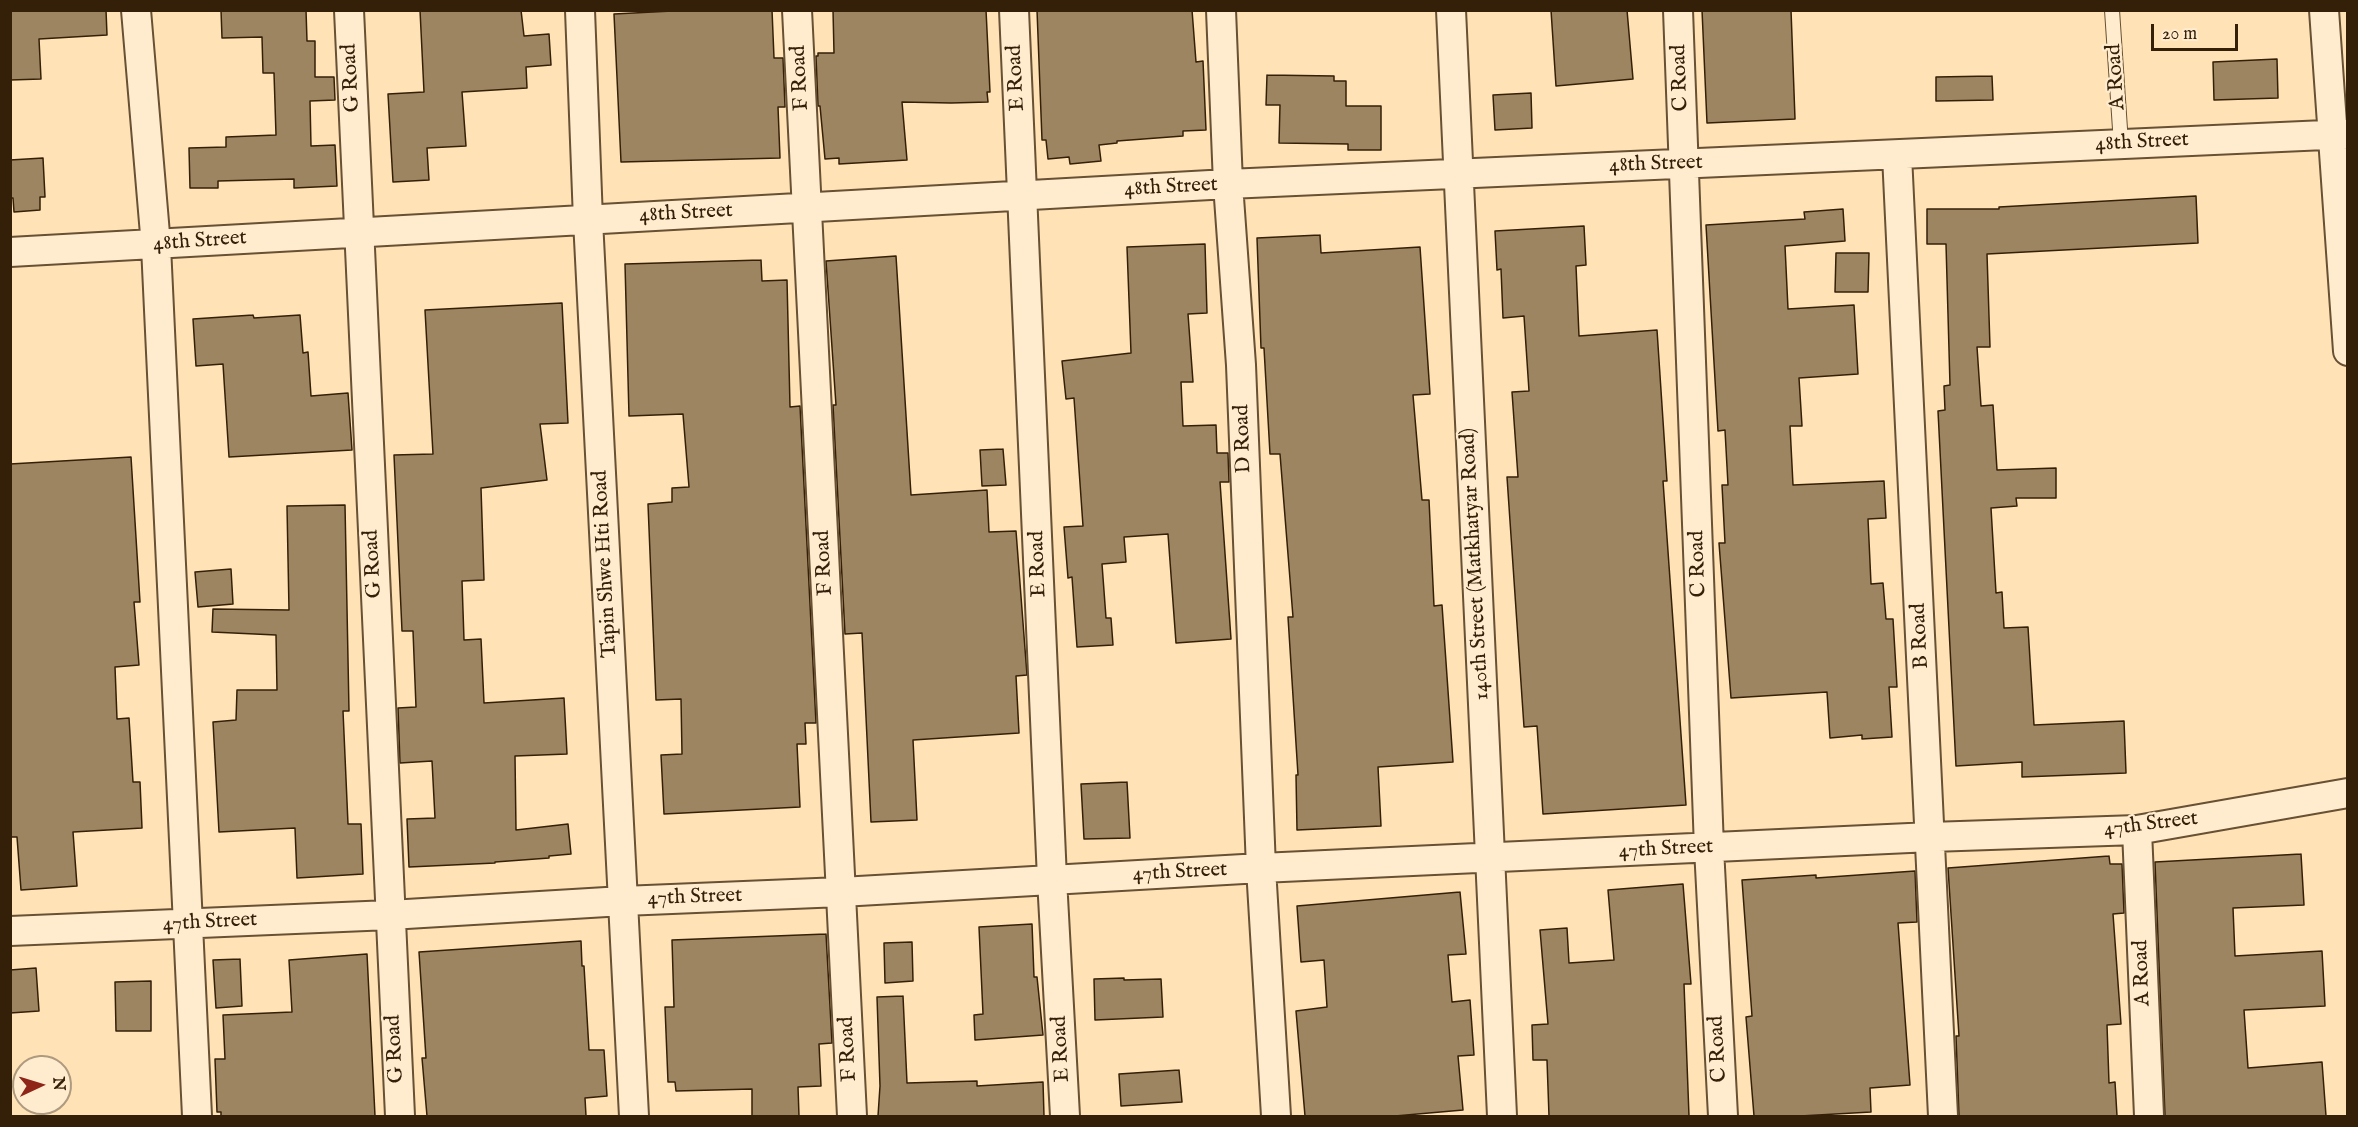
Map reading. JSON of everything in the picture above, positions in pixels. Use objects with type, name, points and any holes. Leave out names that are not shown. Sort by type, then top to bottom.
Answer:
[{"type":"street","points":[[136,10],[156,246],[197,1116]]},
{"type":"street","name":"G Road","points":[[349,10],[399,1116]]},
{"type":"street","name":"Tapin Shwe Hti Road","points":[[580,10],[588,220],[634,1116]]},
{"type":"street","name":"F Road","points":[[797,10],[852,1116]]},
{"type":"street","name":"E Road","points":[[1014,10],[1052,879],[1065,1116]]},
{"type":"street","name":"D Road","points":[[1221,10],[1228,184],[1241,365],[1262,868],[1276,1116]]},
{"type":"street","name":"140th Street (Matkhatyar Road)","points":[[1451,10],[1502,1116]]},
{"type":"street","name":"C Road","points":[[1678,10],[1709,848],[1723,1116]]},
{"type":"street","points":[[2324,10],[2340,135],[2348,351]]},
{"type":"street","name":"48th Street","points":[[10,252],[156,246],[359,232],[1228,184],[2340,135]]},
{"type":"street","name":"B Road","points":[[1896,155],[1943,1116]]},
{"type":"street","name":"47th Street","points":[[10,931],[390,915],[623,900],[841,892],[1262,868],[1931,837],[2137,830],[2348,793]]},
{"type":"street","name":"A Road","points":[[2137,830],[2149,1116]]},
{"type":"lane","name":"A Road","points":[[2112,10],[2121,144]]},
{"type":"building","points":[[10,10],[106,10],[107,35],[39,39],[41,79],[10,80]]},
{"type":"building","points":[[221,10],[306,10],[307,41],[315,41],[315,77],[334,77],[335,100],[310,101],[311,146],[335,145],[337,186],[294,188],[294,179],[218,181],[218,188],[190,188],[189,148],[226,147],[226,137],[276,135],[274,73],[263,73],[262,37],[222,38]]},
{"type":"building","points":[[420,10],[521,10],[524,36],[549,34],[551,65],[526,67],[527,88],[462,92],[466,146],[427,148],[429,180],[393,182],[388,94],[424,92]]},
{"type":"building","points":[[692,10],[772,10],[774,58],[783,58],[785,107],[778,107],[780,158],[621,162],[614,14]]},
{"type":"building","points":[[833,10],[986,10],[990,92],[987,92],[988,102],[902,102],[907,160],[839,164],[839,158],[825,159],[820,106],[818,106],[816,56],[818,53],[834,53]]},
{"type":"building","points":[[1037,10],[1192,10],[1196,62],[1203,61],[1206,130],[1183,131],[1183,136],[1117,141],[1117,143],[1099,145],[1101,161],[1070,164],[1069,157],[1048,159],[1046,140],[1042,140]]},
{"type":"building","points":[[1551,10],[1627,10],[1633,79],[1556,86]]},
{"type":"building","points":[[1702,10],[1791,10],[1795,119],[1707,123]]},
{"type":"building","points":[[2277,59],[2278,98],[2214,100],[2213,62]]},
{"type":"building","points":[[1267,75],[1334,76],[1334,81],[1346,81],[1346,106],[1381,106],[1381,150],[1348,150],[1348,144],[1279,143],[1280,105],[1266,105]]},
{"type":"building","points":[[1992,76],[1993,100],[1936,101],[1936,77]]},
{"type":"building","points":[[1531,93],[1532,128],[1495,130],[1493,95]]},
{"type":"building","points":[[43,158],[45,197],[40,197],[40,210],[14,212],[13,198],[10,198],[10,160]]},
{"type":"building","points":[[2196,196],[2198,243],[1987,254],[1990,347],[1977,347],[1981,406],[1993,405],[1997,470],[2056,468],[2056,498],[2016,498],[2017,506],[1991,508],[1996,593],[2002,592],[2004,628],[2028,627],[2034,725],[2124,721],[2126,773],[2022,777],[2022,762],[1956,766],[1938,411],[1945,410],[1944,386],[1950,385],[1946,244],[1927,244],[1927,209],[1999,209],[1999,207]]},
{"type":"building","points":[[1843,209],[1845,241],[1785,246],[1788,309],[1854,305],[1858,374],[1799,378],[1802,426],[1790,426],[1793,485],[1884,481],[1886,518],[1868,519],[1871,584],[1883,583],[1886,619],[1893,619],[1897,687],[1889,687],[1892,737],[1862,739],[1862,735],[1830,738],[1827,692],[1731,698],[1719,543],[1725,543],[1722,485],[1728,485],[1725,430],[1718,431],[1706,225],[1805,219],[1804,212]]},
{"type":"building","points":[[1584,226],[1586,265],[1576,266],[1579,336],[1657,330],[1667,481],[1663,481],[1686,805],[1543,814],[1537,726],[1524,727],[1507,477],[1518,477],[1512,392],[1529,391],[1524,316],[1503,318],[1501,269],[1497,270],[1495,231]]},
{"type":"building","points":[[1320,235],[1321,253],[1420,247],[1430,394],[1413,395],[1422,500],[1429,500],[1434,606],[1442,605],[1453,762],[1378,767],[1381,826],[1297,830],[1296,775],[1298,775],[1288,617],[1293,617],[1280,454],[1270,454],[1264,348],[1261,348],[1257,238]]},
{"type":"building","points":[[1205,244],[1207,313],[1188,314],[1193,382],[1181,382],[1183,426],[1216,425],[1217,453],[1228,453],[1229,482],[1220,482],[1231,639],[1176,643],[1168,534],[1124,537],[1126,562],[1102,564],[1106,618],[1111,618],[1113,645],[1077,647],[1072,577],[1068,578],[1064,527],[1083,526],[1074,398],[1066,399],[1062,361],[1131,353],[1127,247]]},
{"type":"building","points":[[1836,253],[1869,253],[1868,292],[1835,292]]},
{"type":"building","points":[[896,256],[911,495],[987,490],[989,532],[1016,531],[1027,675],[1016,676],[1019,733],[913,740],[917,820],[871,822],[862,633],[845,634],[833,405],[836,405],[826,261]]},
{"type":"building","points":[[761,260],[762,281],[787,280],[790,407],[800,406],[816,723],[805,723],[806,744],[797,744],[800,807],[664,814],[661,755],[682,754],[681,699],[656,700],[648,504],[672,502],[672,488],[689,487],[683,414],[629,416],[625,264]]},
{"type":"building","points":[[562,303],[568,423],[540,424],[547,480],[481,488],[484,580],[462,581],[464,640],[481,639],[484,703],[564,698],[567,754],[515,756],[516,830],[568,824],[571,854],[495,863],[409,867],[407,819],[435,818],[432,761],[400,763],[398,708],[416,707],[413,631],[402,631],[394,455],[433,454],[425,310]]},
{"type":"building","points":[[253,315],[254,318],[300,315],[303,353],[308,352],[311,396],[348,393],[352,450],[229,457],[223,364],[196,366],[193,319]]},
{"type":"building","points":[[1003,449],[1006,485],[982,486],[980,450]]},
{"type":"building","points":[[131,457],[140,602],[134,602],[139,665],[115,667],[117,719],[129,718],[133,782],[140,782],[142,828],[73,832],[77,886],[21,890],[17,837],[10,837],[10,464]]},
{"type":"building","points":[[345,505],[349,711],[343,711],[348,824],[361,824],[363,874],[297,878],[295,828],[219,832],[213,722],[236,720],[237,690],[277,690],[276,635],[212,632],[213,609],[289,610],[287,506]]},
{"type":"building","points":[[231,569],[233,604],[198,607],[195,572]]},
{"type":"building","points":[[1127,782],[1130,838],[1084,839],[1081,784]]},
{"type":"building","points":[[2301,854],[2304,905],[2233,908],[2235,956],[2322,951],[2325,1006],[2244,1010],[2248,1068],[2322,1062],[2326,1116],[2165,1116],[2155,862]]},
{"type":"building","points":[[2109,856],[2110,864],[2122,864],[2124,913],[2113,914],[2121,1024],[2107,1025],[2109,1083],[2115,1082],[2117,1116],[1959,1116],[1956,1036],[1959,1036],[1948,868]]},
{"type":"building","points":[[1915,871],[1917,922],[1898,923],[1910,1085],[1870,1088],[1871,1112],[1754,1116],[1746,1017],[1752,1016],[1742,880],[1816,875],[1816,878]]},
{"type":"building","points":[[1683,884],[1691,984],[1684,984],[1689,1116],[1549,1116],[1547,1060],[1533,1060],[1532,1025],[1548,1024],[1540,930],[1567,928],[1569,963],[1614,960],[1608,890]]},
{"type":"building","points":[[1460,892],[1466,954],[1448,955],[1452,1002],[1470,1000],[1474,1055],[1458,1056],[1463,1110],[1395,1116],[1305,1116],[1296,1011],[1327,1007],[1324,960],[1301,962],[1297,906]]},
{"type":"building","points":[[1032,924],[1034,977],[1037,977],[1043,1035],[975,1040],[974,1015],[983,1014],[979,927]]},
{"type":"building","points":[[826,934],[832,1043],[819,1044],[821,1086],[798,1087],[799,1116],[752,1116],[752,1089],[676,1091],[675,1082],[668,1082],[665,1007],[674,1007],[672,940]]},
{"type":"building","points":[[581,941],[589,1050],[604,1050],[607,1096],[585,1098],[586,1116],[427,1116],[422,1058],[426,1058],[419,952]]},
{"type":"building","points":[[912,942],[913,981],[885,983],[884,943]]},
{"type":"building","points":[[367,954],[375,1116],[221,1116],[221,1112],[217,1112],[215,1059],[225,1059],[223,1015],[292,1012],[289,960]]},
{"type":"building","points":[[240,959],[242,1006],[216,1008],[213,960]]},
{"type":"building","points":[[36,968],[39,1011],[10,1013],[10,970]]},
{"type":"building","points":[[1124,978],[1124,980],[1161,979],[1163,1017],[1095,1020],[1094,979]]},
{"type":"building","points":[[151,981],[151,1031],[116,1031],[115,982]]},
{"type":"building","points":[[903,996],[907,1083],[977,1081],[977,1086],[1043,1082],[1044,1116],[878,1116],[880,1086],[877,997]]},
{"type":"building","points":[[1179,1070],[1182,1102],[1121,1106],[1119,1074]]}]
